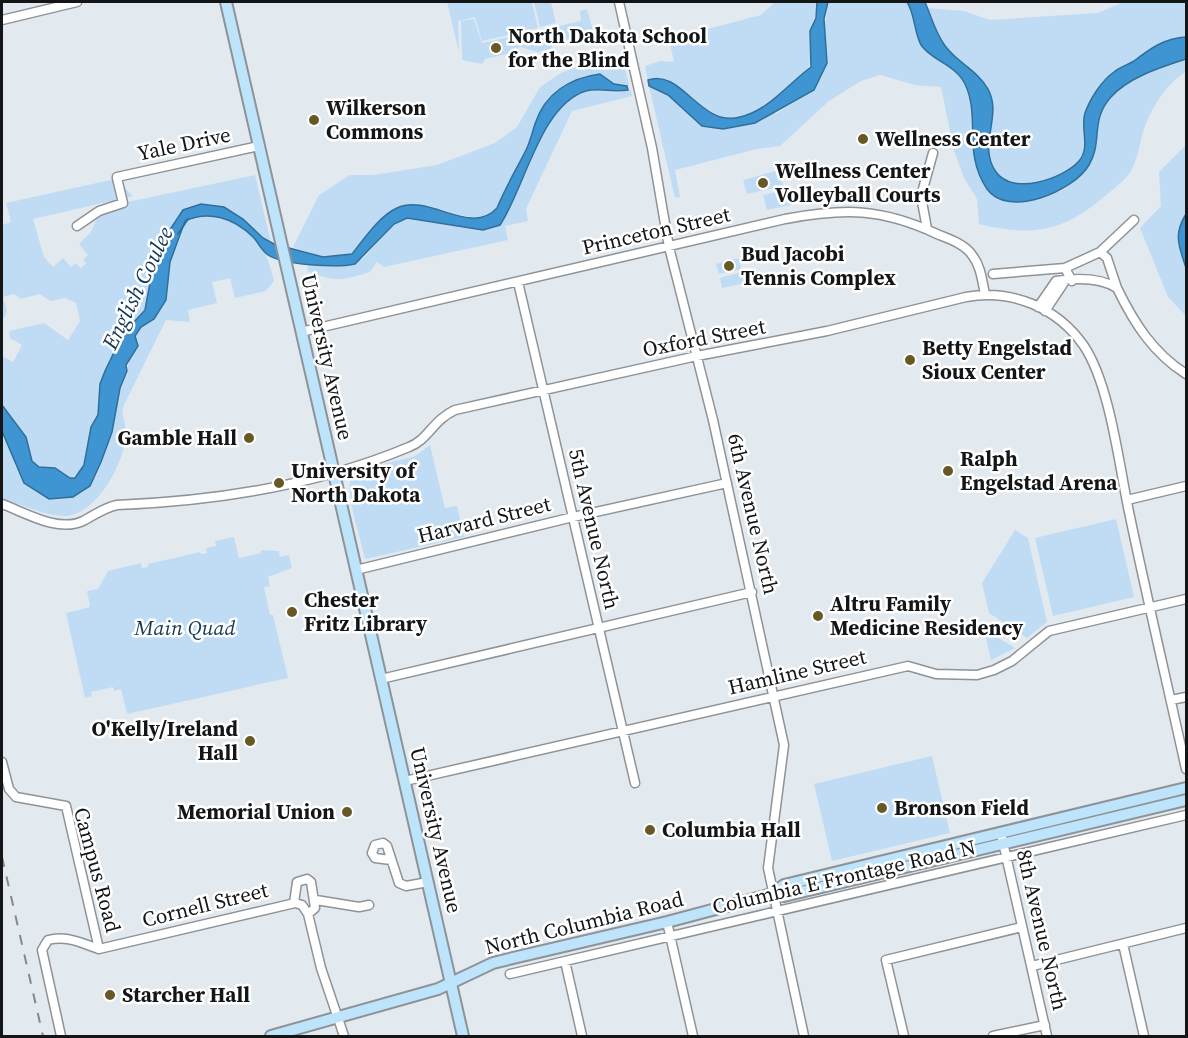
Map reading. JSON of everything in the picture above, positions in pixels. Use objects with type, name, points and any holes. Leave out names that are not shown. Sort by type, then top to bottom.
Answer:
[{"type":"main road","name":"University Avenue","points":[[226,2],[463,1036]]},
{"type":"main road","name":"North Columbia Road","points":[[1002,837],[1186,788]]},
{"type":"main road","name":"North Columbia Road","points":[[271,1036],[451,985],[493,963],[667,922],[772,894],[784,885],[1002,837],[1186,800]]},
{"type":"street","points":[[2,20],[77,2]]},
{"type":"street","name":"6th Avenue North","points":[[619,2],[642,101],[669,247],[727,483],[784,745],[768,868],[804,1036]]},
{"type":"street","name":"Yale Drive","points":[[78,226],[99,211],[123,203],[117,178],[259,146]]},
{"type":"street","points":[[927,229],[921,196],[933,153]]},
{"type":"street","name":"Princeton Street","points":[[302,332],[785,219],[840,210],[887,215],[927,229],[958,244],[972,255],[977,263],[985,294]]},
{"type":"street","points":[[993,274],[1065,268],[1100,252],[1134,220]]},
{"type":"street","points":[[1100,252],[1107,258],[1117,288],[1147,340],[1186,374]]},
{"type":"street","points":[[1065,268],[1069,281]]},
{"type":"street","points":[[1042,309],[1069,281],[1092,280],[1117,288]]},
{"type":"street","name":"5th Avenue North","points":[[519,282],[621,731],[635,783]]},
{"type":"street","name":"Oxford Street","points":[[2,504],[41,519],[60,523],[81,522],[106,508],[117,505],[234,495],[312,480],[411,447],[423,439],[440,417],[455,410],[827,331],[985,294],[1008,296],[1057,317],[1074,333],[1095,367],[1186,769]]},
{"type":"street","name":"Harvard Street","points":[[356,570],[573,517],[727,483]]},
{"type":"street","points":[[1126,500],[1186,486]]},
{"type":"street","points":[[381,678],[752,592]]},
{"type":"street","name":"Hamline Street","points":[[405,781],[908,666],[936,674],[976,675],[1011,661],[1048,631],[1186,599]]},
{"type":"street","points":[[1171,700],[1186,697]]},
{"type":"street","name":"Campus Road","points":[[2,762],[9,789],[16,797],[62,803],[66,806],[99,949]]},
{"type":"street","name":"Columbia E Frontage Road N","points":[[510,974],[1186,815]]},
{"type":"street","name":"8th Avenue North","points":[[1002,837],[1047,1036]]},
{"type":"street","points":[[391,860],[399,883],[406,886],[428,882]]},
{"type":"street","points":[[308,914],[315,908],[316,900],[311,882],[303,879],[297,882],[289,904],[302,905],[308,914],[321,968],[332,1003],[340,1018],[344,1036]]},
{"type":"street","points":[[316,900],[358,907],[369,905]]},
{"type":"street","name":"Cornell Street","points":[[99,949],[289,904]]},
{"type":"street","points":[[667,922],[693,1036]]},
{"type":"street","points":[[904,1036],[886,960],[1022,927]]},
{"type":"street","points":[[1032,966],[1186,928]]},
{"type":"street","name":"Campus Road","points":[[62,1036],[42,950],[48,940],[60,937],[99,949]]},
{"type":"street","points":[[1123,944],[1144,1036]]},
{"type":"street","points":[[565,961],[582,1036]]},
{"type":"street","points":[[993,1036],[1045,1025]]},
{"type":"green space","points":[[447,2],[532,2],[538,28],[482,41],[475,17],[459,21],[459,52]]},
{"type":"green space","points":[[534,2],[551,2],[556,23],[540,27]]},
{"type":"green space","points":[[775,2],[817,2],[810,32],[812,60],[801,76],[758,109],[737,118],[713,114],[704,110],[667,80],[658,78],[648,80],[645,66],[660,61],[674,62],[669,39],[761,15]]},
{"type":"green space","points":[[829,2],[907,2],[920,40],[929,52],[950,66],[964,83],[972,106],[970,135],[982,180],[1019,188],[1054,193],[1066,188],[1082,167],[1103,109],[1116,91],[1134,79],[1186,59],[1186,72],[1168,87],[1154,107],[1145,127],[1135,163],[1127,176],[1076,217],[1047,228],[1015,230],[979,224],[977,199],[964,178],[954,151],[941,87],[915,85],[880,75],[861,81],[829,101],[780,146],[757,149],[675,170],[680,197],[675,198],[649,86],[668,95],[702,126],[777,113],[814,90]]},
{"type":"green space","points":[[1124,2],[1186,2],[1186,37],[1158,46],[1126,65],[1107,80],[1096,96],[1082,154],[1079,160],[1069,168],[1048,180],[1024,185],[1013,184],[1003,179],[991,161],[992,107],[987,87],[944,45],[928,8],[964,11],[990,20],[1097,13]]},
{"type":"green space","points":[[587,9],[593,31],[555,43],[550,49],[538,52],[520,47],[511,53],[485,59],[482,64],[462,60],[461,21],[474,19],[482,43],[581,21],[580,11]]},
{"type":"green space","points":[[622,57],[629,85],[614,84],[600,74],[569,82],[551,96],[523,157],[492,214],[472,217],[433,208],[405,207],[383,218],[352,254],[323,257],[293,247],[319,195],[350,175],[373,175],[437,165],[495,143],[517,127],[540,87],[561,73],[582,65]]},
{"type":"green space","points":[[603,89],[613,93],[631,90],[632,96],[572,111],[526,209],[528,221],[505,226],[508,240],[384,267],[377,262],[370,272],[345,279],[332,279],[307,271],[309,264],[320,266],[363,259],[394,224],[407,218],[483,230],[516,189],[542,137],[560,110],[571,100],[586,92]]},
{"type":"green space","points":[[1186,145],[1186,215],[1178,242],[1186,268],[1186,316],[1168,297],[1140,228],[1161,206],[1159,172]]},
{"type":"green space","name":"Wellness Center Volleyball Courts","points":[[780,170],[783,186],[747,194],[743,180]]},
{"type":"green space","points":[[255,175],[271,242],[201,204],[183,210],[158,259],[157,268],[149,280],[145,309],[123,334],[105,371],[100,384],[98,415],[87,444],[84,465],[79,474],[70,478],[39,467],[33,461],[26,437],[2,405],[2,356],[13,362],[22,345],[10,338],[9,331],[44,323],[68,340],[80,321],[76,303],[65,298],[50,301],[40,294],[21,299],[14,294],[3,297],[7,311],[4,318],[2,317],[2,225],[11,222],[6,203],[115,179],[133,196],[33,219],[44,257],[53,267],[63,258],[71,267],[76,263],[81,268],[86,263],[83,260],[88,255],[79,244],[91,232],[99,213],[123,203]]},
{"type":"green space","points":[[788,190],[791,205],[767,210],[763,195]]},
{"type":"green space","points":[[213,214],[237,225],[254,238],[266,255],[274,281],[266,291],[235,298],[230,278],[212,282],[217,303],[188,310],[190,322],[166,320],[123,407],[126,435],[120,459],[107,486],[88,507],[65,516],[41,512],[2,499],[2,431],[14,456],[15,466],[49,499],[76,496],[92,482],[104,457],[119,389],[127,373],[137,333],[159,311],[167,297],[169,266],[179,234],[185,221]]},
{"type":"green space","name":"Bud Jacobi Tennis Complex","points":[[739,258],[741,269],[719,274],[716,264]]},
{"type":"green space","name":"Bud Jacobi Tennis Complex","points":[[742,272],[745,283],[722,288],[720,278]]},
{"type":"green space","points":[[430,445],[445,508],[457,506],[464,537],[365,559],[351,501],[350,479],[353,472],[415,456]]},
{"type":"green space","points":[[1116,519],[1134,597],[1053,616],[1035,538]]},
{"type":"green space","points":[[1015,530],[1028,538],[1047,622],[1027,638],[989,613],[982,583]]},
{"type":"green space","name":"Main Quad","points":[[234,537],[239,558],[261,553],[261,550],[279,551],[280,557],[289,555],[292,568],[268,577],[270,586],[264,587],[288,678],[127,714],[121,689],[114,691],[113,687],[91,692],[92,696],[85,698],[66,613],[90,607],[87,591],[98,589],[108,571],[141,563],[142,568],[148,567],[148,564],[200,552],[201,554],[207,553],[206,548],[216,546],[215,541]]},
{"type":"green space","points":[[984,629],[1015,648],[991,660]]},
{"type":"green space","name":"Bronson Field","points":[[932,756],[950,833],[832,861],[814,784]]},
{"type":"water","points":[[817,2],[828,2],[824,19],[827,63],[814,90],[755,123],[723,129],[702,126],[668,95],[649,86],[648,80],[660,79],[671,82],[702,107],[726,118],[740,117],[760,109],[811,67],[810,31],[816,18]]},
{"type":"water","points":[[907,2],[925,2],[942,42],[951,53],[979,77],[988,89],[993,110],[989,141],[991,162],[996,172],[1004,179],[1014,183],[1026,184],[1050,179],[1072,168],[1079,161],[1085,144],[1084,119],[1087,108],[1101,85],[1116,70],[1134,61],[1158,44],[1171,39],[1186,37],[1186,59],[1156,69],[1126,84],[1110,98],[1100,115],[1095,148],[1089,165],[1070,184],[1040,198],[1010,202],[997,198],[987,189],[975,161],[972,109],[965,84],[950,67],[931,55],[921,45]]},
{"type":"water","points":[[600,74],[614,84],[627,86],[628,90],[586,91],[570,99],[545,130],[500,225],[483,230],[407,218],[394,224],[355,264],[324,266],[285,261],[268,255],[246,230],[221,218],[203,216],[185,221],[170,262],[166,300],[154,319],[141,327],[135,336],[138,346],[126,365],[127,371],[120,388],[112,432],[90,486],[73,497],[49,499],[24,483],[2,431],[2,405],[26,437],[32,461],[39,467],[55,468],[70,478],[75,478],[84,465],[91,427],[98,415],[100,384],[105,371],[123,334],[145,310],[151,277],[157,268],[158,259],[169,231],[183,210],[201,204],[224,207],[274,244],[323,257],[352,254],[378,222],[397,208],[409,205],[422,206],[462,217],[487,216],[497,208],[545,104],[569,83]]},
{"type":"water","points":[[1186,214],[1186,268],[1179,247],[1178,235]]},
{"type":"waterway","name":"English Coulee","points":[[178,234],[188,219]]},
{"type":"railway","points":[[2,857],[43,1036]]},
{"type":"place","name":"North Dakota School for the Blind","points":[[496,48]]},
{"type":"place","name":"Wilkerson Commons","points":[[314,120]]},
{"type":"place","name":"Wellness Center","points":[[863,139]]},
{"type":"place","name":"Wellness Center Volleyball Courts","points":[[763,183]]},
{"type":"place","name":"Bud Jacobi Tennis Complex","points":[[729,266]]},
{"type":"place","name":"Betty Engelstad Sioux Center","points":[[910,360]]},
{"type":"place","name":"Gamble Hall","points":[[249,438]]},
{"type":"place","name":"Ralph Engelstad Arena","points":[[948,471]]},
{"type":"place","name":"University of North Dakota","points":[[279,483]]},
{"type":"place","name":"Chester Fritz Library","points":[[292,612]]},
{"type":"place","name":"Altru Family Medicine Residency","points":[[818,616]]},
{"type":"place","name":"O'Kelly/Ireland Hall","points":[[250,741]]},
{"type":"place","name":"Bronson Field","points":[[882,808]]},
{"type":"place","name":"Memorial Union","points":[[347,812]]},
{"type":"place","name":"Columbia Hall","points":[[650,830]]},
{"type":"place","name":"Starcher Hall","points":[[110,995]]}]
